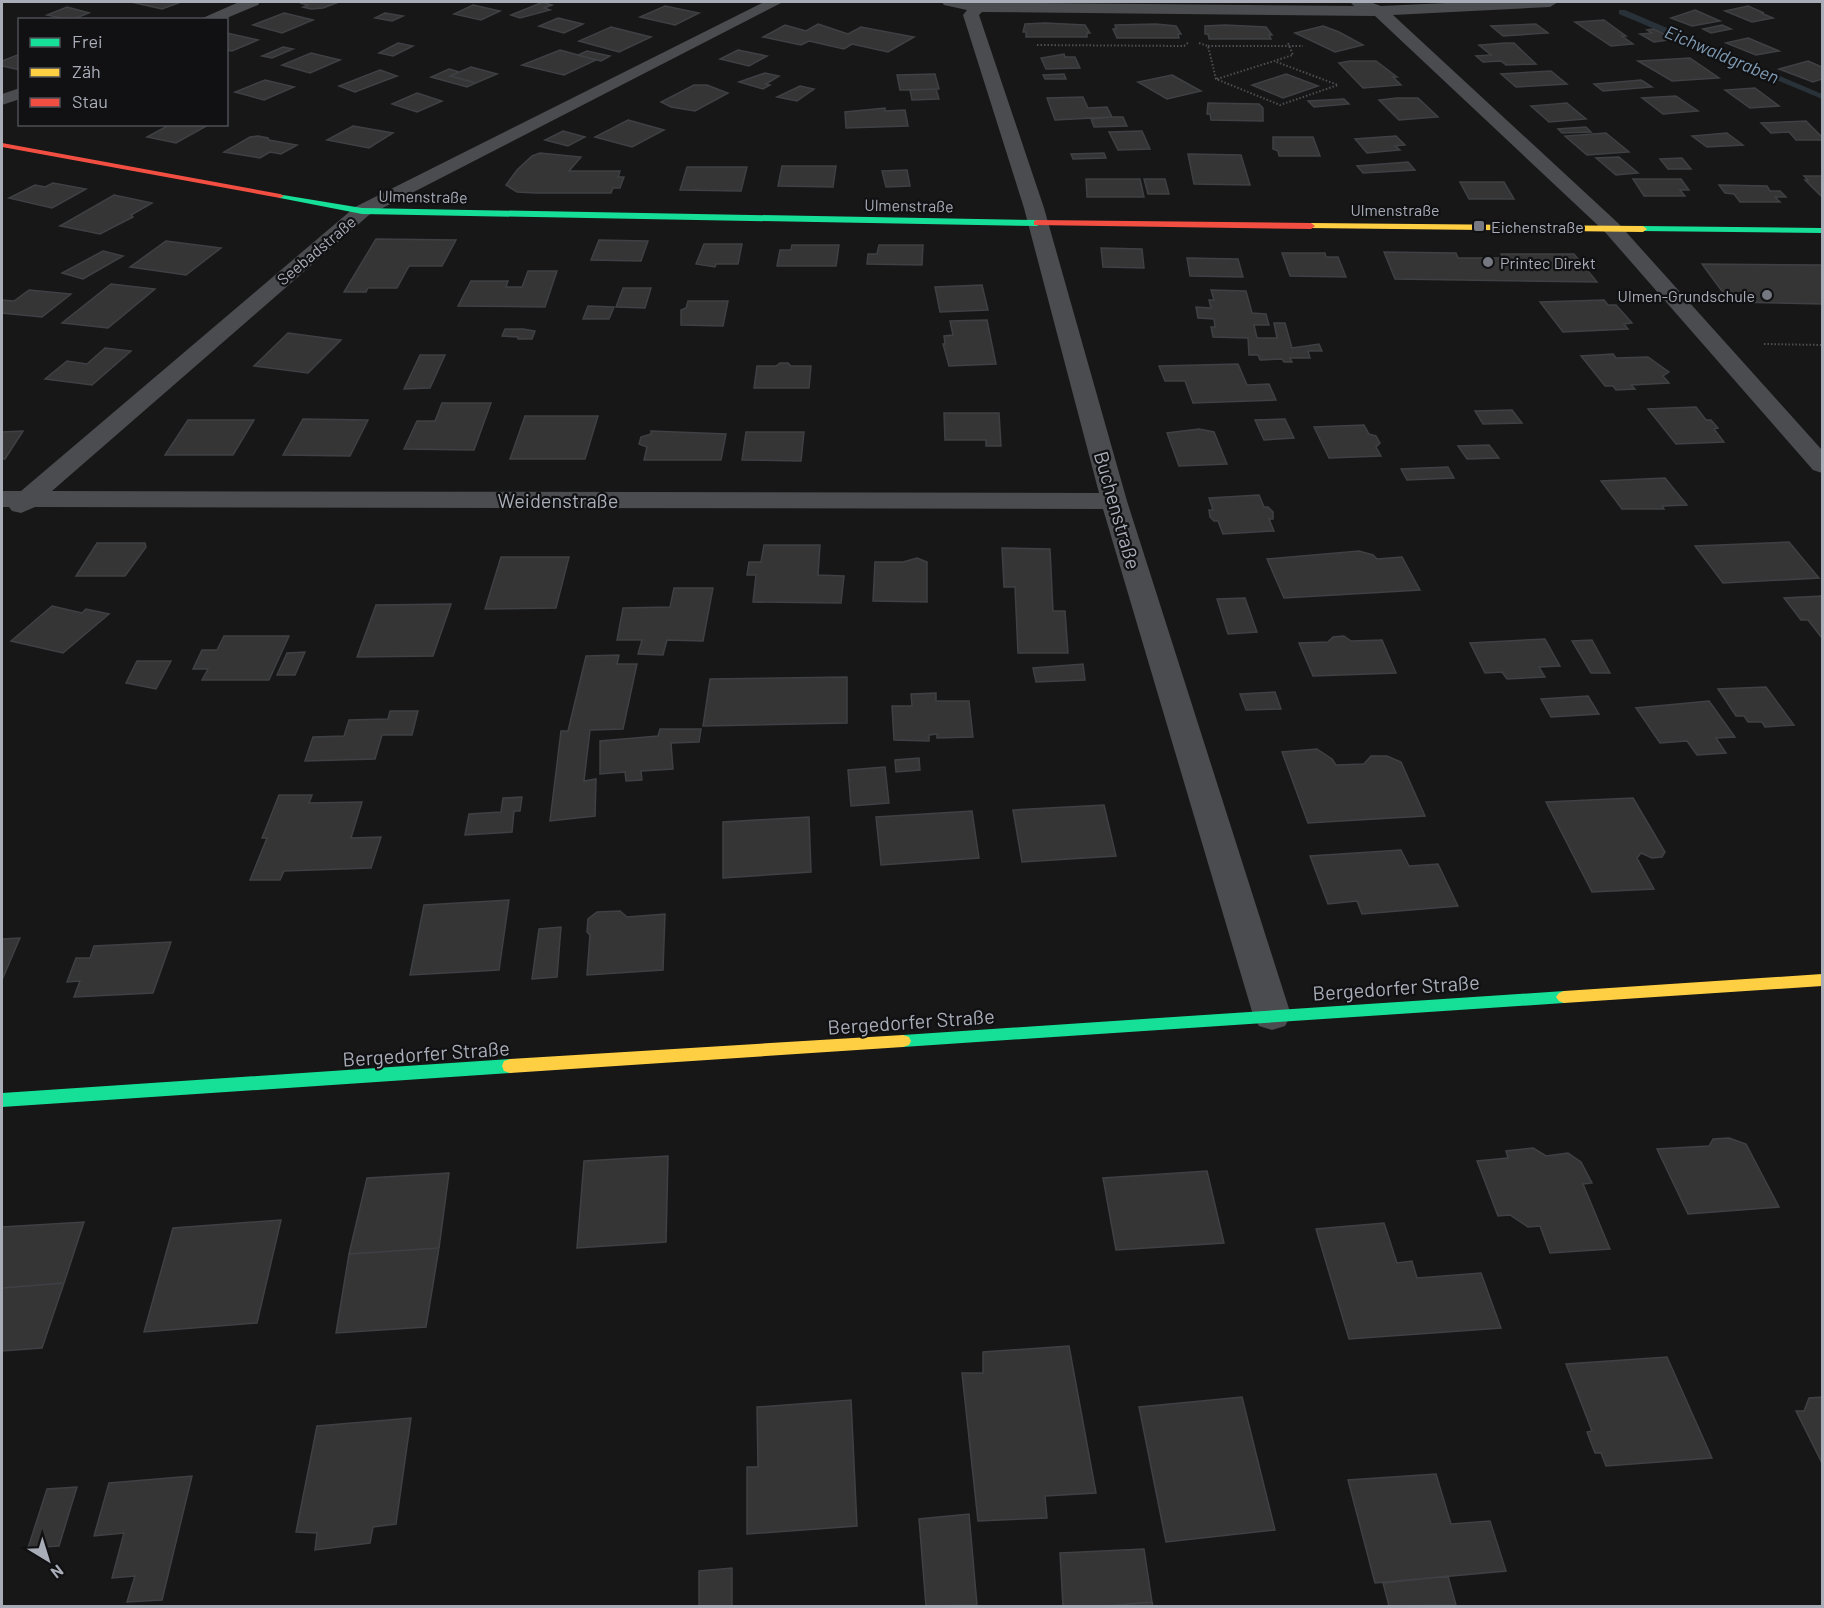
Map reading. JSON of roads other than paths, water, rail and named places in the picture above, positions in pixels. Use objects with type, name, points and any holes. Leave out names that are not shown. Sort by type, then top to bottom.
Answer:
[{"type":"street","points":[[211,18],[252,2]]},
{"type":"street","name":"Seebadstraße","points":[[2,521],[200,348],[362,211],[775,2]]},
{"type":"street","points":[[950,2],[978,7],[1379,12],[1550,2]]},
{"type":"street","points":[[1358,2],[1379,12],[1611,226],[1822,465]]},
{"type":"street","name":"Buchenstraße","points":[[978,7],[971,15],[1039,223],[1114,501],[1272,1015]]},
{"type":"street","points":[[2,100],[18,94]]},
{"type":"street","name":"Ulmenstraße","points":[[2,145],[362,211],[1039,223],[1611,226],[1822,231]]},
{"type":"street","name":"Weidenstraße","points":[[2,500],[1114,501]]},
{"type":"street","name":"Bergedorfer Straße","points":[[2,1100],[1822,980]]},
{"type":"waterway","name":"Eichwaldgraben","points":[[1622,12],[1822,97]]},
{"type":"place","name":"Eichenstraße","points":[[1479,226]]},
{"type":"place","name":"Printec Direkt","points":[[1488,262]]},
{"type":"place","name":"Ulmen-Grundschule","points":[[1767,295]]}]
